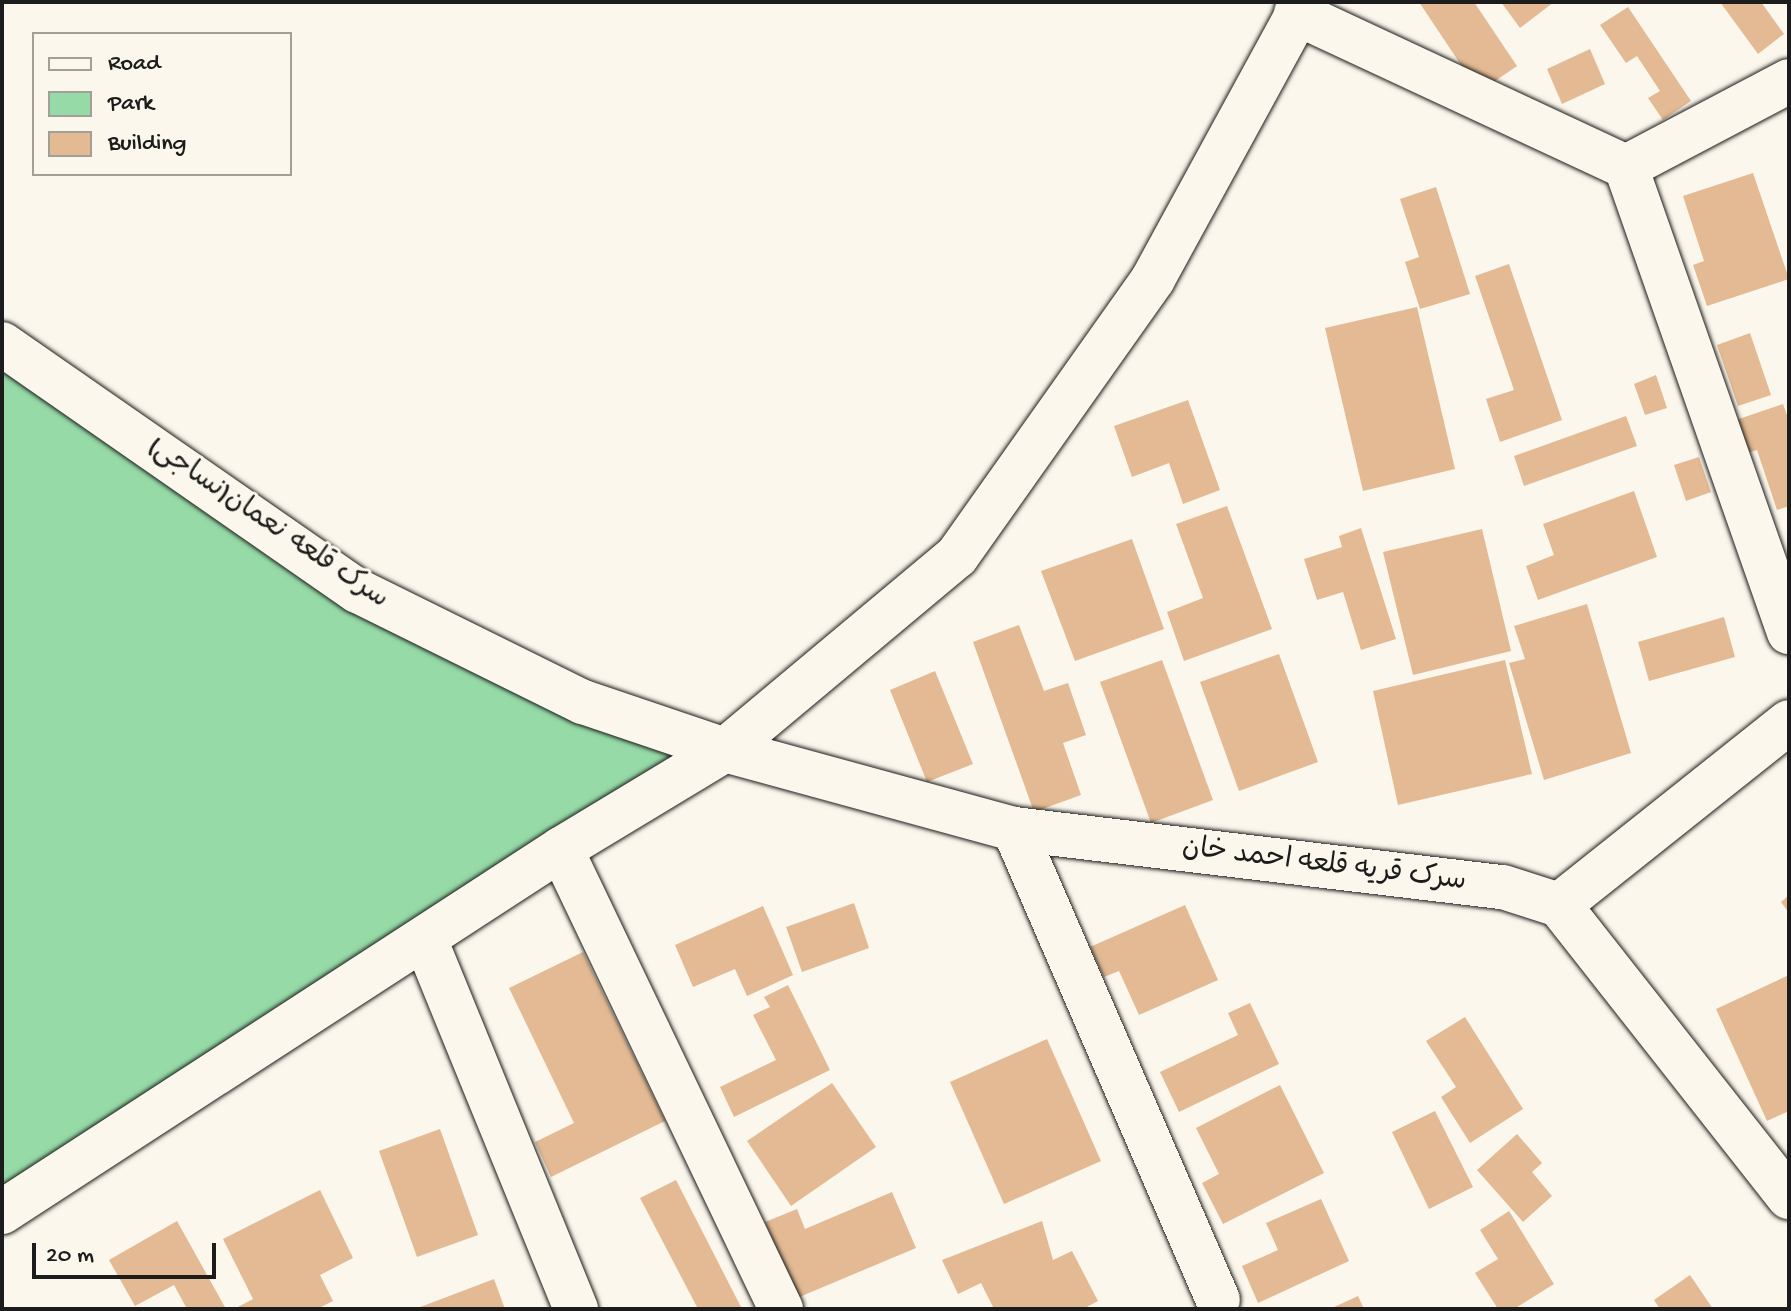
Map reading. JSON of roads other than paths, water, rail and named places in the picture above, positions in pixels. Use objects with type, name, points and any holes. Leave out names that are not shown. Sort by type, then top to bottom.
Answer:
[{"type":"street","points":[[2,1212],[561,849],[725,750],[957,556],[1153,279],[1300,7],[1626,167],[1789,632]]},
{"type":"street","points":[[1626,167],[1789,81]]},
{"type":"street","name":"سرک قلعه نعمان(نساجی)","points":[[2,344],[358,591],[583,702],[725,750]]},
{"type":"street","points":[[1789,722],[1559,905],[1789,1197]]},
{"type":"street","name":"سرک قریه قلعه احمد خان","points":[[725,750],[1014,829],[1503,887],[1559,905]]},
{"type":"street","points":[[1014,829],[1218,1300]]},
{"type":"street","points":[[561,849],[781,1309]]},
{"type":"street","points":[[425,939],[576,1309]]}]
